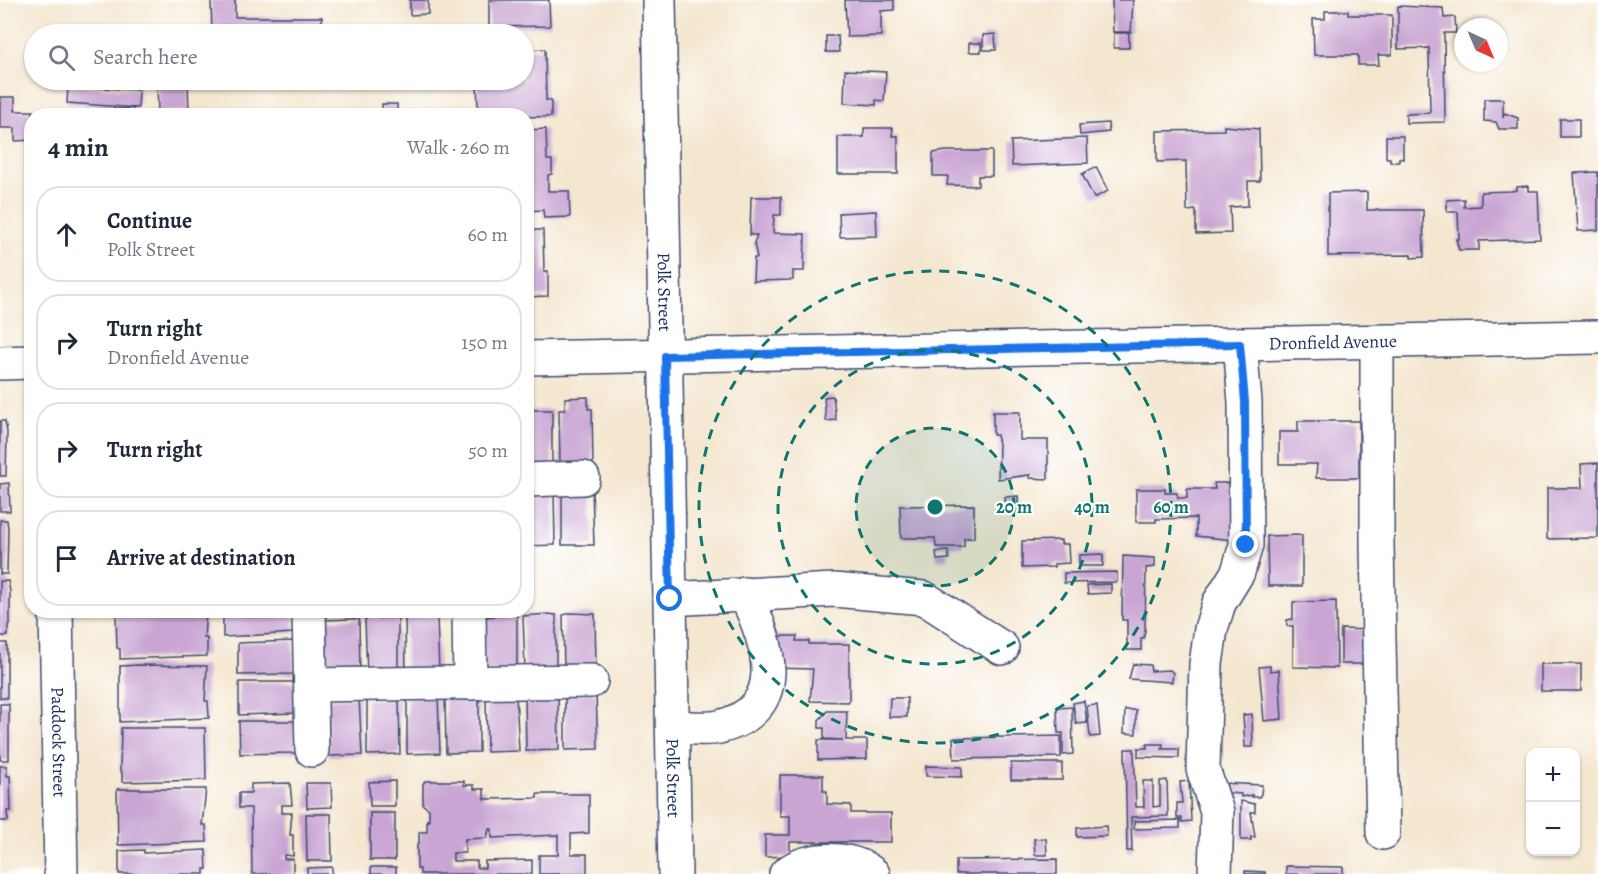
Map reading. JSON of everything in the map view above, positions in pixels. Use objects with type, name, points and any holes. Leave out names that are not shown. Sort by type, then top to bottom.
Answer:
[{"type":"street","name":"Polk Street","points":[[659,0],[675,874]]},
{"type":"street","name":"Dronfield Avenue","points":[[534,358],[1598,337]]},
{"type":"street","points":[[1377,342],[1377,545],[1383,833]]},
{"type":"street","points":[[1215,874],[1217,812],[1203,769],[1206,664],[1211,629],[1219,603],[1238,572],[1246,545],[1245,402],[1240,344]]},
{"type":"street","points":[[0,363],[24,362]]},
{"type":"street","points":[[534,480],[583,478]]},
{"type":"street","points":[[670,599],[834,590],[924,597],[1002,648]]},
{"type":"street","points":[[673,727],[718,727],[750,714],[764,699],[768,682],[766,655],[760,626],[745,594]]},
{"type":"street","name":"Paddock Street","points":[[56,618],[61,874]]},
{"type":"street","points":[[309,618],[312,750]]},
{"type":"street","points":[[469,618],[470,683]]},
{"type":"street","points":[[311,685],[591,681]]},
{"type":"street","points":[[786,874],[814,861],[849,862],[866,868],[873,874]]},
{"type":"building","points":[[211,0],[235,0],[235,17],[322,17],[322,24],[212,24]]},
{"type":"building","points":[[410,0],[428,0],[428,14],[410,15]]},
{"type":"building","points":[[489,0],[549,0],[550,26],[489,24]]},
{"type":"building","points":[[845,0],[894,0],[894,10],[881,11],[881,36],[847,37]]},
{"type":"building","points":[[1112,0],[1133,0],[1131,32],[1113,32]]},
{"type":"building","points":[[1398,6],[1443,8],[1444,18],[1455,17],[1454,33],[1444,33],[1445,122],[1406,123],[1406,114],[1430,113],[1429,48],[1398,49]]},
{"type":"building","points":[[1325,11],[1348,11],[1348,15],[1392,15],[1392,55],[1378,55],[1379,65],[1358,65],[1358,55],[1314,55],[1313,19],[1325,19]]},
{"type":"building","points":[[1114,33],[1129,33],[1129,48],[1114,48]]},
{"type":"building","points":[[995,34],[996,50],[983,50],[983,35]]},
{"type":"building","points":[[826,36],[838,36],[839,52],[826,52]]},
{"type":"building","points":[[969,43],[981,43],[981,52],[969,52]]},
{"type":"building","points":[[545,49],[546,100],[551,100],[551,117],[534,117],[534,108],[478,108],[477,90],[534,90],[534,50]]},
{"type":"building","points":[[845,70],[886,72],[884,101],[876,100],[876,105],[844,103]]},
{"type":"building","points":[[68,90],[139,90],[138,108],[67,103]]},
{"type":"building","points":[[157,90],[188,90],[189,108],[158,108]]},
{"type":"building","points":[[0,97],[15,97],[15,111],[24,111],[24,140],[15,141],[15,128],[0,128]]},
{"type":"building","points":[[1484,99],[1503,99],[1503,118],[1504,113],[1518,118],[1518,129],[1499,129],[1496,122],[1484,121]]},
{"type":"building","points":[[382,104],[397,104],[397,108],[382,108]]},
{"type":"building","points":[[1560,119],[1579,119],[1579,137],[1560,137]]},
{"type":"building","points":[[1108,123],[1109,132],[1080,135],[1079,125]]},
{"type":"building","points":[[1224,126],[1259,129],[1260,181],[1248,181],[1248,206],[1230,207],[1231,233],[1196,234],[1196,210],[1187,211],[1186,161],[1157,162],[1157,131],[1224,130]]},
{"type":"building","points":[[864,128],[893,128],[892,136],[898,136],[898,174],[838,174],[838,137],[864,137]]},
{"type":"building","points":[[546,129],[547,160],[552,160],[552,174],[548,175],[548,191],[569,191],[570,217],[544,218],[543,210],[534,211],[534,130]]},
{"type":"building","points":[[1386,136],[1403,136],[1403,159],[1399,158],[1399,162],[1390,162],[1390,158],[1386,158]]},
{"type":"building","points":[[1087,138],[1088,163],[1012,166],[1011,141]]},
{"type":"building","points":[[992,151],[992,176],[978,176],[978,186],[947,185],[948,176],[933,176],[933,153]]},
{"type":"building","points":[[1096,167],[1108,191],[1094,198],[1082,174]]},
{"type":"building","points":[[1598,172],[1598,230],[1578,231],[1574,173]]},
{"type":"building","points":[[1528,186],[1528,191],[1538,191],[1540,239],[1479,241],[1479,250],[1459,250],[1456,239],[1459,239],[1458,212],[1447,212],[1447,200],[1464,199],[1464,207],[1481,206],[1481,192],[1511,191],[1517,190],[1517,187]]},
{"type":"building","points":[[1367,192],[1367,210],[1423,210],[1424,257],[1411,258],[1411,255],[1328,256],[1328,193]]},
{"type":"building","points":[[751,197],[781,197],[781,215],[774,215],[773,233],[805,234],[804,271],[793,271],[793,280],[753,281],[754,258],[757,258],[754,243],[757,235],[750,235]]},
{"type":"building","points":[[876,211],[877,236],[840,237],[839,213]]},
{"type":"building","points":[[534,230],[543,230],[544,271],[548,271],[548,296],[534,297]]},
{"type":"building","points":[[833,396],[836,420],[826,421],[824,397]]},
{"type":"building","points":[[588,397],[588,409],[592,409],[593,464],[560,465],[559,410],[565,410],[565,398]]},
{"type":"building","points":[[534,410],[552,410],[552,467],[534,467]]},
{"type":"building","points":[[993,412],[1020,412],[1020,440],[1048,440],[1048,479],[1029,478],[1030,475],[998,479],[999,444],[997,435],[993,435]]},
{"type":"building","points":[[0,421],[5,421],[7,432],[6,476],[0,476]]},
{"type":"building","points":[[1298,421],[1359,421],[1359,478],[1316,478],[1317,464],[1279,464],[1279,432],[1298,432]]},
{"type":"building","points":[[1598,463],[1598,538],[1547,539],[1547,488],[1582,488],[1581,464]]},
{"type":"building","points":[[9,483],[10,511],[0,511],[0,484]]},
{"type":"building","points":[[1214,483],[1235,483],[1233,540],[1196,536],[1196,518],[1136,522],[1136,489],[1165,489],[1165,493],[1177,493],[1178,498],[1187,498],[1187,489],[1215,489]]},
{"type":"building","points":[[562,489],[592,489],[594,545],[562,545]]},
{"type":"building","points":[[534,491],[554,491],[555,545],[534,546]]},
{"type":"building","points":[[1018,496],[1018,512],[1006,513],[1005,497]]},
{"type":"building","points":[[974,505],[974,538],[964,538],[964,547],[936,547],[935,538],[901,538],[900,506]]},
{"type":"building","points":[[0,520],[7,520],[7,574],[0,574]]},
{"type":"building","points":[[1302,535],[1302,586],[1268,586],[1267,536]]},
{"type":"building","points":[[1061,540],[1061,544],[1068,544],[1069,563],[1054,564],[1054,567],[1022,568],[1022,541]]},
{"type":"building","points":[[948,551],[949,559],[937,560],[936,552]]},
{"type":"building","points":[[1103,554],[1103,566],[1079,566],[1079,555]]},
{"type":"building","points":[[1123,556],[1155,558],[1155,567],[1146,568],[1145,629],[1144,638],[1141,638],[1141,650],[1127,650],[1127,620],[1122,620]]},
{"type":"building","points":[[1117,572],[1117,582],[1064,583],[1064,573]]},
{"type":"building","points":[[0,581],[8,581],[10,591],[8,636],[0,636]]},
{"type":"building","points":[[1111,584],[1111,593],[1088,594],[1087,585]]},
{"type":"building","points":[[1336,601],[1337,668],[1293,667],[1293,626],[1287,626],[1287,620],[1293,619],[1293,602]]},
{"type":"building","points":[[595,614],[596,669],[564,670],[563,615]]},
{"type":"building","points":[[534,615],[556,615],[556,671],[525,672],[523,618],[534,618]]},
{"type":"building","points":[[116,618],[205,618],[204,638],[207,638],[207,656],[120,659],[120,649],[117,648]]},
{"type":"building","points":[[223,618],[294,618],[294,633],[223,637]]},
{"type":"building","points":[[398,618],[398,675],[367,675],[365,619]]},
{"type":"building","points":[[405,618],[437,618],[439,673],[406,673]]},
{"type":"building","points":[[484,618],[517,618],[517,671],[484,671]]},
{"type":"building","points":[[359,619],[360,674],[327,675],[326,620]]},
{"type":"building","points":[[1341,629],[1373,630],[1373,664],[1341,664]]},
{"type":"building","points":[[774,636],[797,636],[796,641],[809,641],[809,644],[849,644],[849,702],[810,701],[813,669],[774,668]]},
{"type":"building","points":[[293,641],[294,674],[238,675],[238,643]]},
{"type":"building","points":[[0,643],[7,643],[7,698],[0,698]]},
{"type":"building","points":[[1133,664],[1150,665],[1151,671],[1170,670],[1173,673],[1172,682],[1129,679]]},
{"type":"building","points":[[1541,664],[1581,664],[1581,691],[1541,691]]},
{"type":"building","points":[[120,666],[207,666],[205,701],[208,701],[209,718],[120,722]]},
{"type":"building","points":[[1270,666],[1270,671],[1279,670],[1282,719],[1264,721],[1259,667]]},
{"type":"building","points":[[239,682],[295,682],[295,713],[239,715]]},
{"type":"building","points":[[596,693],[598,749],[565,750],[565,694]]},
{"type":"building","points":[[516,695],[519,751],[487,752],[486,696]]},
{"type":"building","points":[[558,695],[559,750],[526,751],[525,696]]},
{"type":"building","points":[[407,697],[438,697],[440,753],[407,754]]},
{"type":"building","points":[[359,698],[362,755],[329,756],[328,699]]},
{"type":"building","points":[[445,698],[479,698],[479,752],[446,753]]},
{"type":"building","points":[[890,698],[907,698],[907,717],[889,717]]},
{"type":"building","points":[[399,699],[400,754],[367,755],[367,700]]},
{"type":"building","points":[[1084,701],[1087,723],[1076,724],[1073,703]]},
{"type":"building","points":[[0,704],[9,704],[9,760],[0,760]]},
{"type":"building","points":[[1097,705],[1100,736],[1090,737],[1087,706]]},
{"type":"building","points":[[1072,707],[1073,754],[1063,755],[1063,733],[1058,733],[1057,708]]},
{"type":"building","points":[[1125,710],[1136,710],[1136,734],[1124,733]]},
{"type":"building","points":[[827,711],[847,711],[846,740],[867,740],[867,759],[818,760],[818,740],[843,740],[824,739],[824,728],[819,728],[819,720]]},
{"type":"building","points":[[1252,714],[1253,747],[1245,747],[1243,715]]},
{"type":"building","points":[[239,721],[295,721],[295,753],[240,754]]},
{"type":"building","points":[[121,728],[205,728],[206,780],[122,782]]},
{"type":"building","points":[[1061,736],[1061,757],[954,759],[953,738]]},
{"type":"building","points":[[1147,744],[1163,744],[1162,749],[1179,749],[1179,758],[1138,757],[1138,748],[1147,748]]},
{"type":"building","points":[[1125,749],[1134,749],[1136,807],[1144,807],[1143,781],[1153,781],[1153,807],[1160,806],[1160,781],[1167,780],[1168,816],[1131,817],[1132,851],[1127,851]]},
{"type":"building","points":[[1011,763],[1062,763],[1062,780],[1011,780]]},
{"type":"building","points":[[0,766],[7,766],[7,776],[10,776],[11,811],[7,811],[8,821],[0,821]]},
{"type":"building","points":[[926,766],[962,767],[962,777],[926,776]]},
{"type":"building","points":[[780,775],[823,775],[823,791],[827,791],[827,804],[851,805],[851,813],[891,813],[891,842],[790,842],[790,856],[765,857],[765,835],[790,835],[790,816],[780,816]]},
{"type":"building","points":[[395,781],[395,806],[370,806],[369,782]]},
{"type":"building","points":[[425,781],[464,781],[464,785],[474,785],[474,789],[484,789],[484,799],[537,798],[537,794],[589,794],[589,833],[571,834],[571,854],[587,854],[587,874],[539,874],[539,855],[558,855],[558,835],[492,838],[492,829],[489,829],[487,838],[465,839],[465,853],[453,853],[453,861],[477,861],[477,868],[485,868],[485,861],[532,860],[532,874],[420,874],[420,869],[417,869],[419,832],[427,832],[427,820],[429,821],[429,809],[423,805]]},
{"type":"building","points":[[1189,781],[1191,821],[1182,822],[1182,818],[1177,818],[1177,803],[1182,803],[1180,782]]},
{"type":"building","points":[[290,783],[292,805],[282,805],[282,813],[292,813],[290,835],[293,835],[293,856],[284,855],[284,859],[293,859],[293,874],[252,874],[251,808],[239,808],[239,793],[251,793],[251,784]]},
{"type":"building","points":[[306,783],[331,783],[332,807],[307,808]]},
{"type":"building","points":[[1220,783],[1262,785],[1261,794],[1259,797],[1252,797],[1252,795],[1241,797],[1241,794],[1228,793]]},
{"type":"building","points":[[117,789],[206,789],[202,825],[206,825],[207,842],[118,845]]},
{"type":"building","points":[[1241,801],[1255,804],[1255,812],[1251,812],[1255,837],[1251,837],[1251,840],[1241,840]]},
{"type":"building","points":[[370,813],[395,813],[395,860],[370,860]]},
{"type":"building","points":[[306,814],[331,814],[332,861],[307,861]]},
{"type":"building","points":[[1180,820],[1180,828],[1134,829],[1134,821]]},
{"type":"building","points":[[1106,826],[1107,836],[1077,837],[1077,828]]},
{"type":"building","points":[[1046,838],[1047,855],[1035,855],[1034,839]]},
{"type":"building","points":[[144,850],[144,853],[206,850],[207,869],[204,869],[204,874],[119,874],[119,851]]},
{"type":"building","points":[[1057,859],[1057,874],[956,874],[956,860]]},
{"type":"building","points":[[1286,866],[1343,867],[1343,874],[1286,874]]},
{"type":"building","points":[[332,867],[332,874],[307,874],[307,868]]},
{"type":"building","points":[[371,867],[396,867],[396,874],[371,874]]},
{"type":"building","points":[[1245,871],[1265,872],[1265,874],[1245,874]]},
{"type":"route","points":[[670,599],[665,356],[1240,344],[1245,402],[1246,545]]}]
